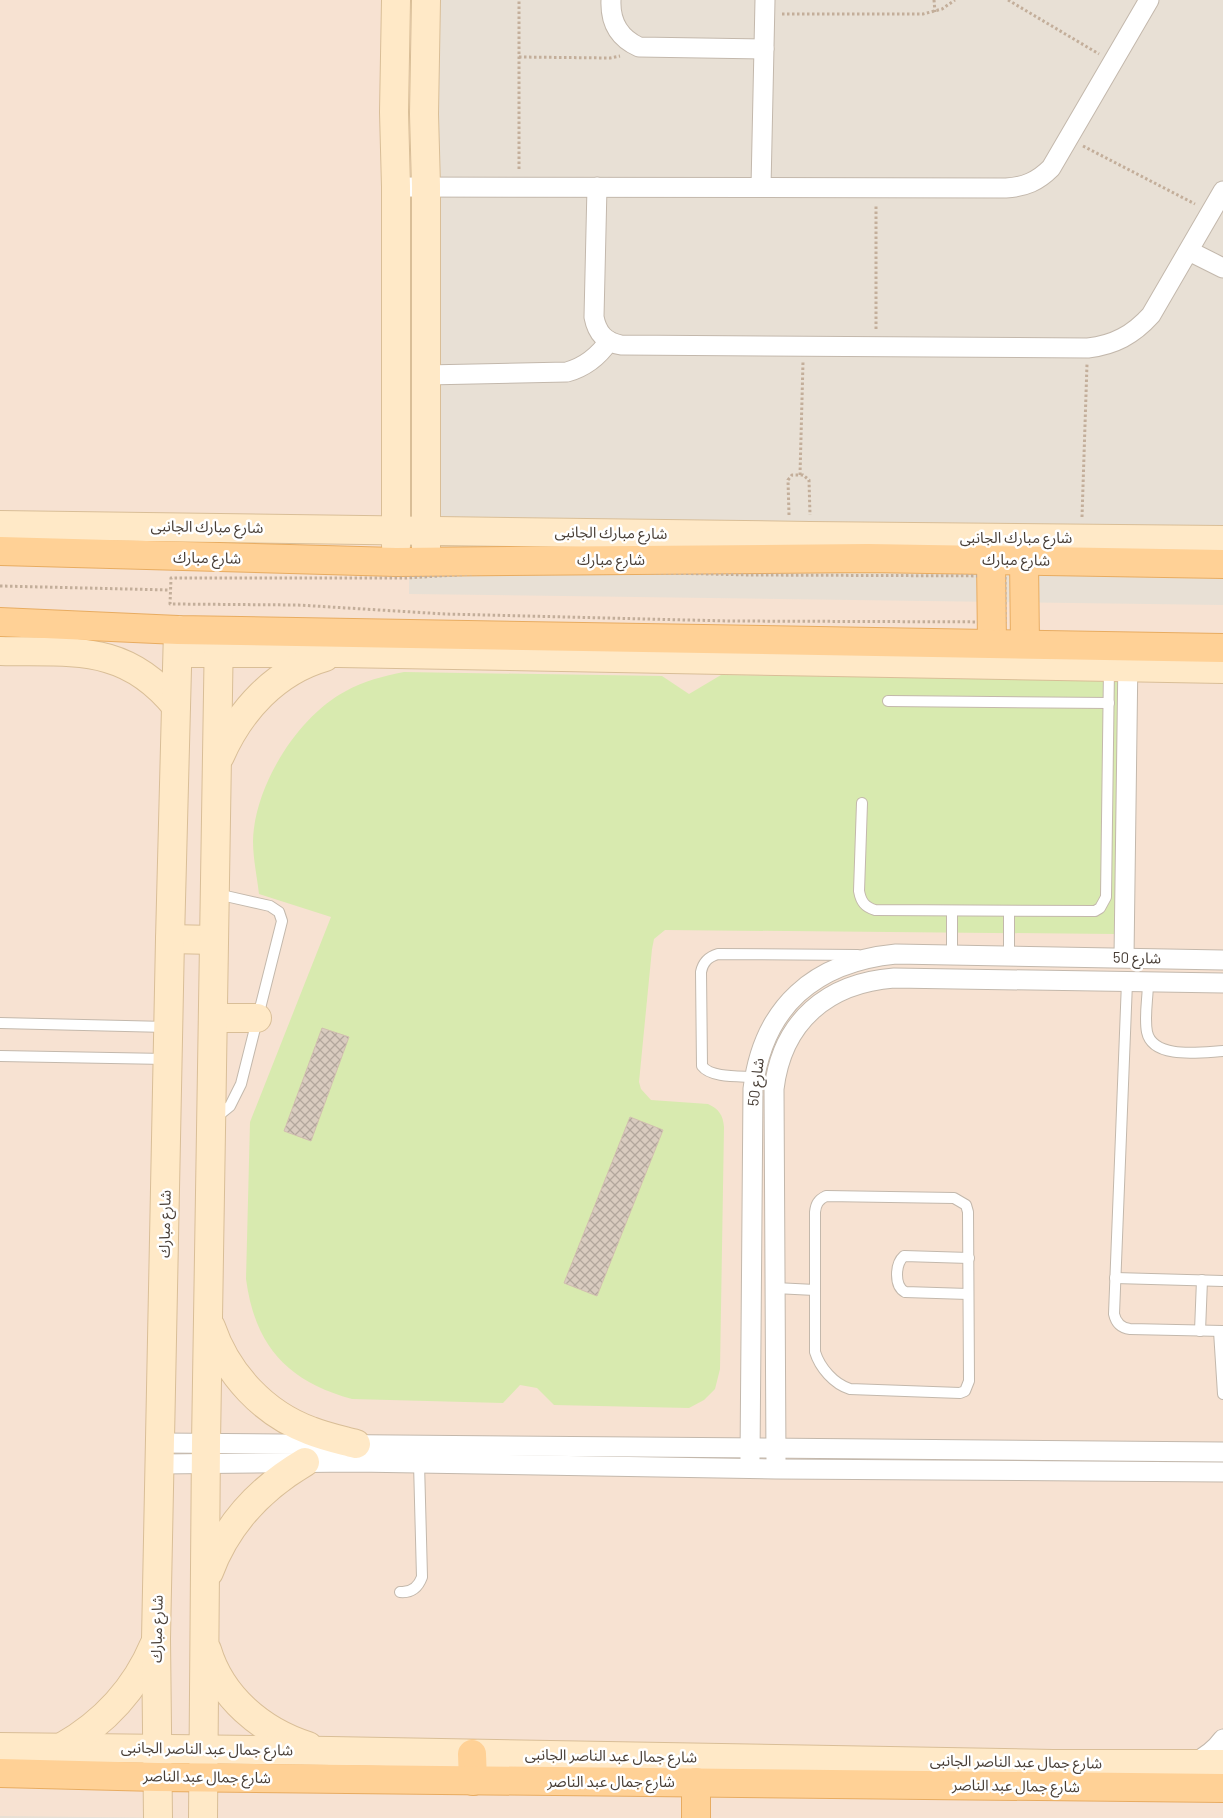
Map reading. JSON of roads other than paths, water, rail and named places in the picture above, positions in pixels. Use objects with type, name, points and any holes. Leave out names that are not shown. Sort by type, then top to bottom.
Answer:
[{"type":"main road","points":[[396,0],[394,112],[396,187],[396,562]]},
{"type":"main road","points":[[426,0],[424,114],[426,186],[426,562]]},
{"type":"main road","points":[[396,378],[426,376]]},
{"type":"main road","name":"شارع مبارك الجانبى","points":[[0,525],[1223,540]]},
{"type":"main road","name":"شارع مبارك","points":[[0,551],[396,562],[868,558],[991,568],[1024,560],[1223,564]]},
{"type":"main road","points":[[1024,560],[1025,644]]},
{"type":"main road","points":[[991,568],[992,633]]},
{"type":"main road","points":[[0,622],[178,641],[684,649],[1121,661],[1223,670]]},
{"type":"main road","points":[[219,642],[339,653],[684,649],[992,633],[1025,644],[1121,661],[1223,648]]},
{"type":"main road","name":"شارع مبارك","points":[[158,1818],[156,1639],[178,641]]},
{"type":"main road","points":[[202,1818],[219,642]]},
{"type":"main road","points":[[0,651],[87,654],[113,659],[148,677],[163,690],[176,706]]},
{"type":"main road","points":[[218,760],[226,740],[238,722],[265,691],[300,667],[339,653]]},
{"type":"main road","points":[[170,939],[214,940]]},
{"type":"main road","points":[[213,1018],[257,1018]]},
{"type":"main road","points":[[208,1315],[224,1358],[253,1394],[270,1409],[290,1422],[356,1453]]},
{"type":"main road","points":[[205,1582],[223,1540],[246,1509],[267,1488],[305,1462]]},
{"type":"main road","points":[[62,1747],[80,1737],[112,1710],[138,1677],[156,1639]]},
{"type":"main road","points":[[204,1642],[211,1665],[224,1687],[241,1707],[260,1723],[282,1736],[306,1745],[331,1750]]},
{"type":"main road","name":"شارع جمال عبد الناصر الجانبى","points":[[0,1746],[331,1750],[1053,1775],[1193,1764],[1223,1764]]},
{"type":"main road","points":[[472,1754],[473,1781]]},
{"type":"main road","name":"شارع جمال عبد الناصر","points":[[0,1773],[157,1777],[696,1782],[1053,1775],[1223,1788]]},
{"type":"main road","points":[[696,1782],[696,1818]]},
{"type":"street","points":[[611,0],[613,22],[624,38],[639,47],[764,49]]},
{"type":"street","points":[[396,187],[1006,188],[1026,185],[1036,181],[1051,168],[1148,0]]},
{"type":"street","points":[[761,187],[765,7]]},
{"type":"street","points":[[597,187],[594,317],[598,332],[609,341],[621,345],[876,347],[1088,348],[1113,343],[1136,330],[1150,315],[1223,191]]},
{"type":"street","points":[[1189,250],[1223,268]]},
{"type":"street","points":[[426,376],[567,372],[584,366],[609,341]]},
{"type":"street","points":[[1121,661],[1124,958]]},
{"type":"street","name":"شارع 50","points":[[750,1468],[754,1077],[765,1039],[783,1009],[796,995],[827,972],[845,964],[896,954],[1223,960]]},
{"type":"street","points":[[1094,957],[1095,981]]},
{"type":"street","name":"شارع 50","points":[[776,1469],[774,1128],[776,1075],[784,1048],[791,1035],[810,1011],[835,993],[865,982],[894,978],[1223,983]]},
{"type":"street","points":[[752,1127],[774,1128]]},
{"type":"street","points":[[160,1453],[356,1453],[750,1448],[1223,1452]]},
{"type":"street","points":[[206,1453],[305,1462],[356,1453],[418,1463],[776,1469],[1223,1472]]},
{"type":"street","points":[[1193,1764],[1215,1750],[1223,1739]]},
{"type":"lane","points":[[862,803],[860,891],[864,904],[875,910],[1095,911],[1104,903],[1106,897],[1108,703],[1121,661]]},
{"type":"lane","points":[[888,702],[1108,703]]},
{"type":"lane","points":[[211,1120],[222,1114],[237,1096],[282,921],[281,916],[270,906],[215,894]]},
{"type":"lane","points":[[952,911],[952,955]]},
{"type":"lane","points":[[1008,911],[1009,956]]},
{"type":"lane","points":[[754,1077],[713,1074],[707,1072],[702,1066],[701,972],[704,962],[708,958],[718,954],[880,956]]},
{"type":"lane","points":[[1127,982],[1114,1314],[1119,1325],[1130,1329],[1221,1331],[1223,1394]]},
{"type":"lane","points":[[1148,982],[1147,1031],[1153,1044],[1169,1052],[1223,1052]]},
{"type":"lane","points":[[0,1023],[168,1027]]},
{"type":"lane","points":[[0,1056],[168,1059]]},
{"type":"lane","points":[[826,1196],[954,1198],[966,1205],[968,1212],[968,1258],[969,1381],[965,1391],[960,1393],[857,1390],[836,1383],[820,1364],[815,1352],[815,1212],[816,1204],[820,1199],[826,1196]]},
{"type":"lane","points":[[968,1258],[904,1256],[898,1264],[898,1284],[905,1292],[968,1294]]},
{"type":"lane","points":[[1115,1278],[1223,1281]]},
{"type":"lane","points":[[1200,1331],[1202,1280]]},
{"type":"lane","points":[[775,1288],[815,1290]]},
{"type":"lane","points":[[400,1592],[412,1590],[417,1586],[422,1577],[418,1463]]}]
